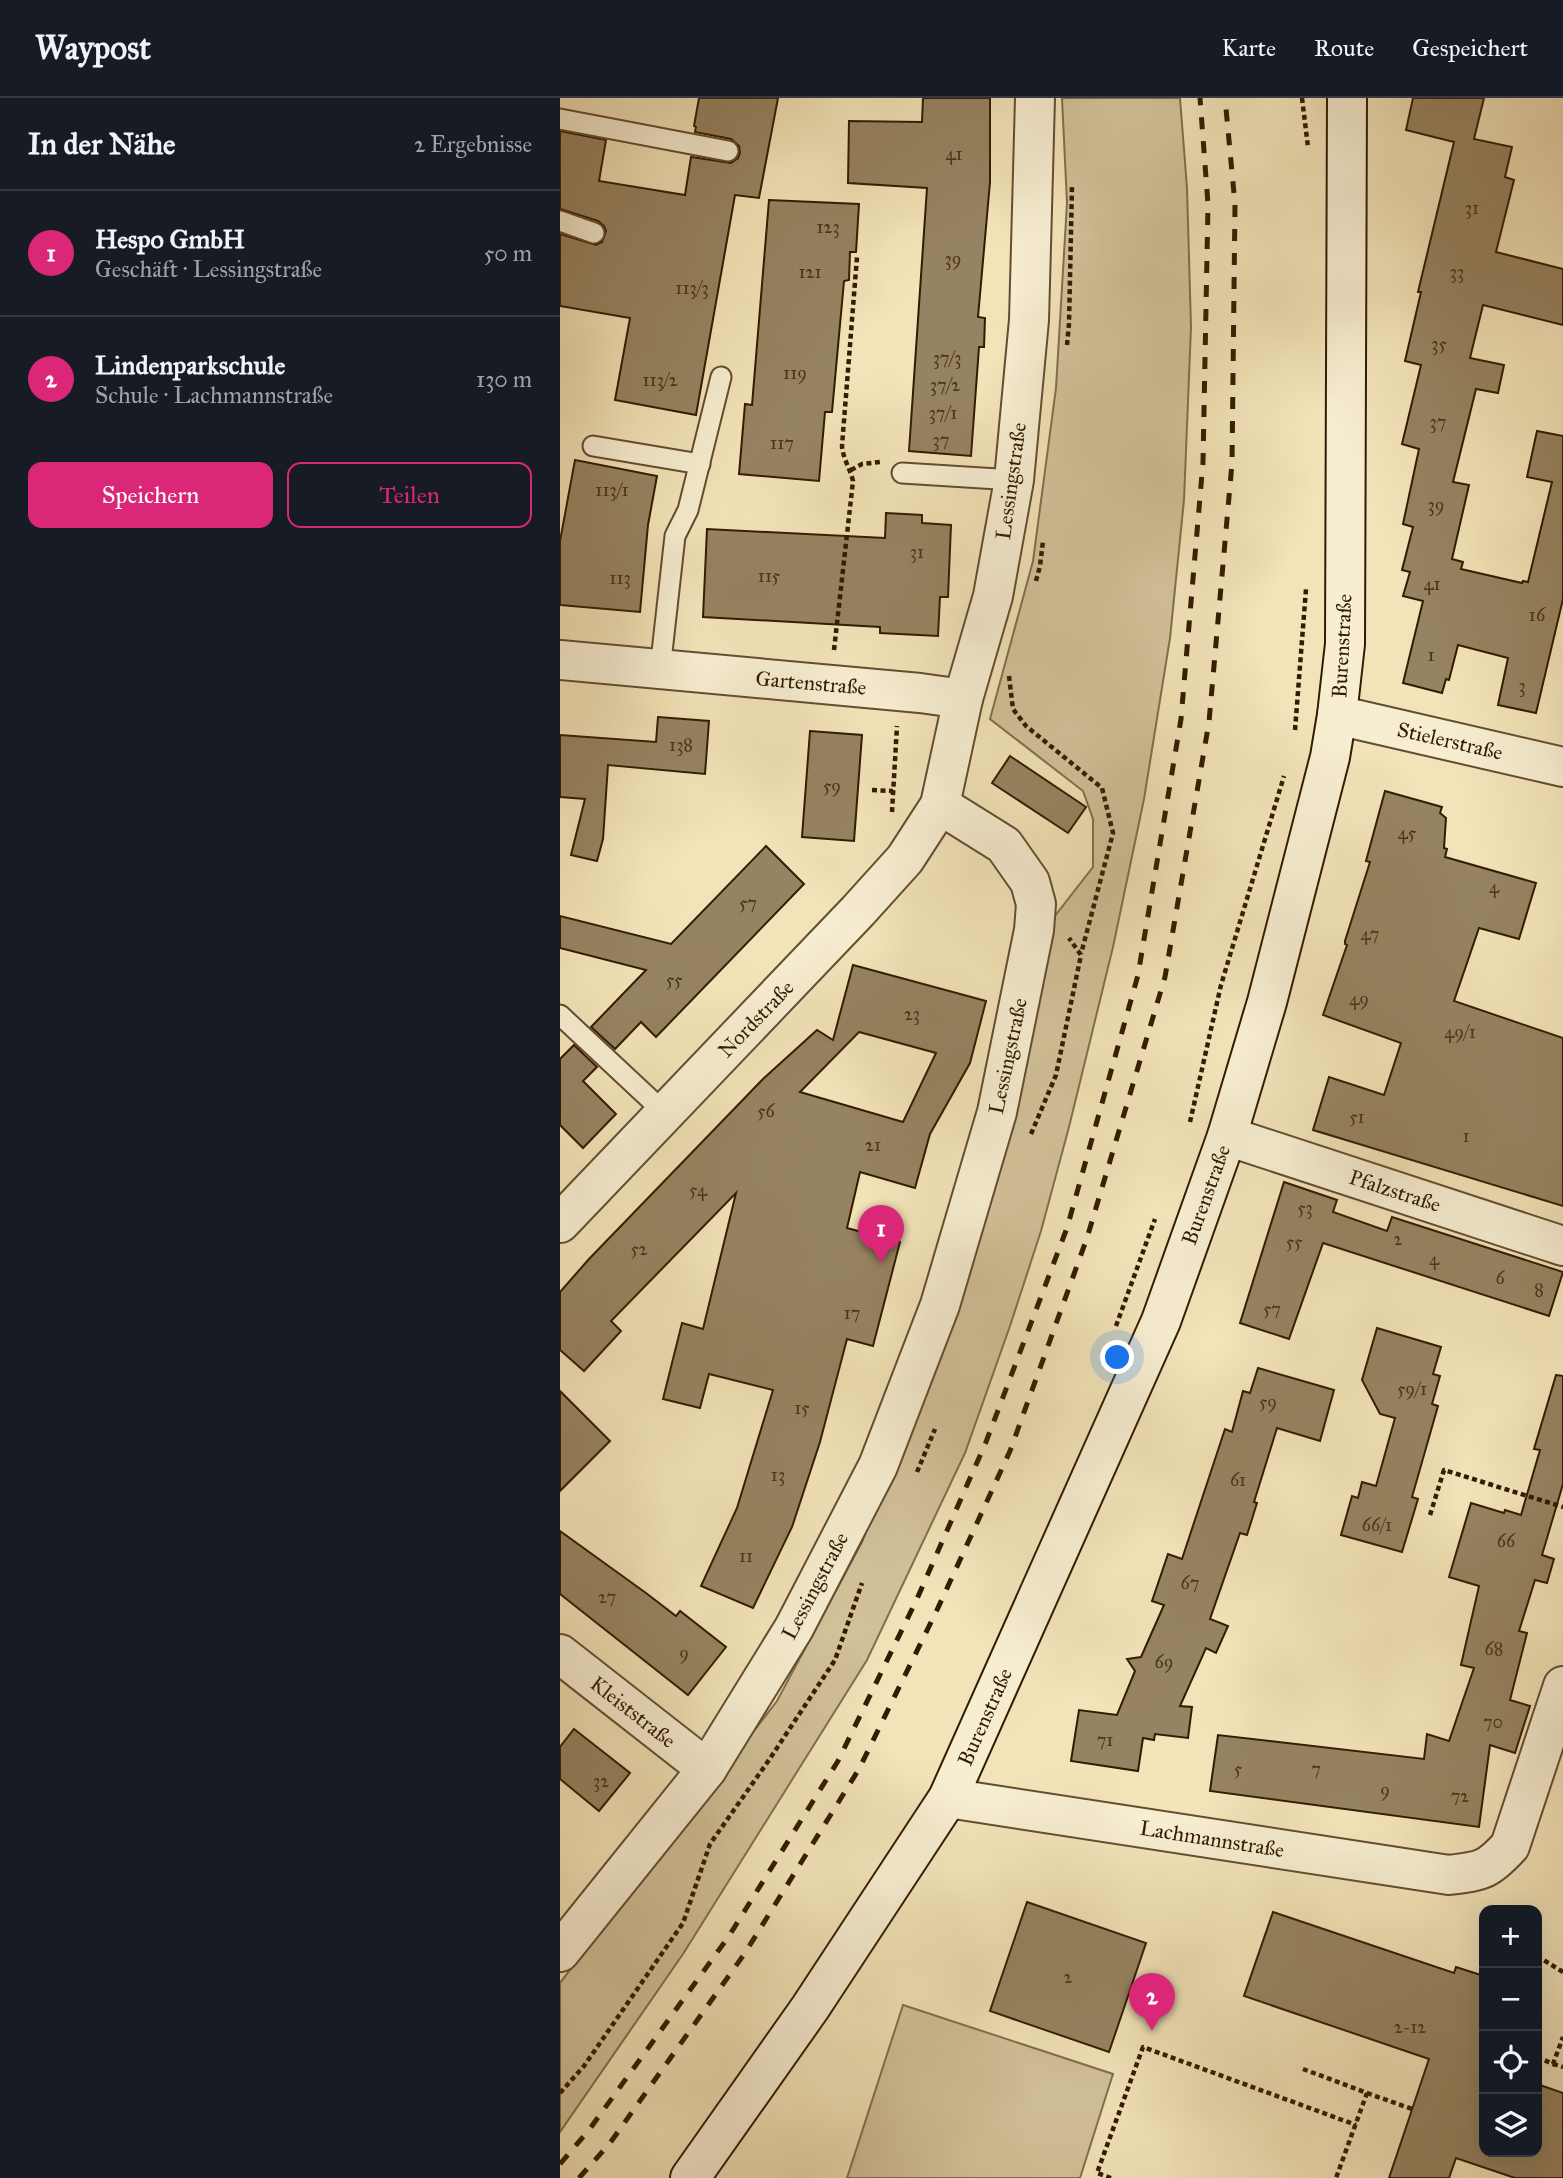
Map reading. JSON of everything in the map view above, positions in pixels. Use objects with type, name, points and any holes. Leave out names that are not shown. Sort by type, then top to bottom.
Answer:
[{"type":"street","name":"Lessingstraße","points":[[560,1952],[707,1769],[794,1628],[878,1466],[940,1306],[997,1112],[1034,930],[1036,904],[1030,882],[1004,845],[940,805],[963,699],[993,596],[1014,480],[1029,320],[1035,98]]},
{"type":"street","name":"Burenstraße","points":[[690,2178],[810,2008],[948,1797],[1161,1321],[1227,1136],[1268,1002],[1318,807],[1338,715],[1345,643],[1347,98]]},
{"type":"street","name":"Gartenstraße","points":[[560,660],[963,699]]},
{"type":"street","name":"Stielerstraße","points":[[1338,715],[1562,763]]},
{"type":"street","name":"Nordstraße","points":[[560,1223],[858,911],[905,859],[940,805]]},
{"type":"street","name":"Pfalzstraße","points":[[1227,1136],[1563,1246]]},
{"type":"street","name":"Kleiststraße","points":[[560,1654],[707,1769]]},
{"type":"street","name":"Lachmannstraße","points":[[948,1797],[1449,1875],[1476,1872],[1493,1865],[1510,1846],[1563,1686]]},
{"type":"lane","points":[[560,119],[728,151]]},
{"type":"lane","points":[[560,222],[594,233]]},
{"type":"lane","points":[[660,670],[675,536],[688,510],[721,377]]},
{"type":"lane","points":[[593,446],[700,464]]},
{"type":"lane","points":[[902,473],[1014,480]]},
{"type":"lane","points":[[560,1015],[666,1114]]},
{"type":"path","points":[[1302,98],[1308,152]]},
{"type":"path","points":[[1066,351],[1073,175]]},
{"type":"path","points":[[830,685],[853,481],[851,470],[842,457],[842,446],[857,257]]},
{"type":"path","points":[[851,470],[862,464],[881,462]]},
{"type":"path","points":[[1032,592],[1040,566],[1043,539]]},
{"type":"path","points":[[1294,732],[1307,578]]},
{"type":"path","points":[[1008,670],[1013,709],[1026,726],[1102,788],[1113,833],[1081,955]]},
{"type":"path","points":[[891,817],[899,691]]},
{"type":"path","points":[[1189,1126],[1221,985],[1285,772]]},
{"type":"path","points":[[872,790],[893,792]]},
{"type":"path","points":[[1112,1335],[1159,1207]]},
{"type":"path","points":[[1430,1515],[1444,1470],[1563,1507]]},
{"type":"path","points":[[1542,1959],[1563,1972]]},
{"type":"path","points":[[1553,2064],[1563,2037]]},
{"type":"path","points":[[1111,2178],[1097,2173],[1143,2047],[1356,2124]]},
{"type":"path","points":[[1542,2059],[1563,2067]]},
{"type":"path","points":[[1303,2069],[1412,2109]]},
{"type":"path","points":[[1336,2178],[1367,2093]]},
{"type":"shaded area","points":[[1062,98],[1180,98],[1187,188],[1191,327],[1184,500],[1170,638],[1144,799],[1113,947],[1069,1127],[1041,1231],[965,1453],[867,1660],[683,1954],[560,2132],[560,1983],[777,1701],[862,1542],[956,1304],[1044,930],[1093,867],[1093,819],[1083,791],[990,719],[1033,561],[1056,388],[1067,203]]},
{"type":"shaded area","points":[[903,2005],[1113,2074],[1080,2178],[847,2178]]},
{"type":"building","points":[[699,98],[778,98],[759,198],[735,195],[696,415],[615,400],[630,318],[560,306],[560,234],[596,245],[602,242],[606,231],[598,221],[560,209],[560,131],[606,140],[599,181],[685,195],[691,157],[731,163],[740,153],[739,146],[731,139],[695,132]]},
{"type":"building","points":[[923,98],[990,98],[990,182],[978,317],[985,318],[984,347],[979,347],[971,456],[909,451],[927,188],[848,183],[849,121],[922,122]]},
{"type":"building","points":[[1413,98],[1484,98],[1474,139],[1512,147],[1505,177],[1514,180],[1496,252],[1563,269],[1563,325],[1483,305],[1470,358],[1504,365],[1498,393],[1476,389],[1453,482],[1469,485],[1452,559],[1463,562],[1461,569],[1522,583],[1528,582],[1552,482],[1527,477],[1537,431],[1563,436],[1563,599],[1536,713],[1498,705],[1508,658],[1458,645],[1449,680],[1446,679],[1442,693],[1403,683],[1423,601],[1403,596],[1410,572],[1402,570],[1413,527],[1403,524],[1419,449],[1402,444],[1421,365],[1405,361],[1421,292],[1418,292],[1454,142],[1406,130]]},
{"type":"building","points":[[769,200],[859,204],[856,252],[850,252],[849,280],[844,281],[832,412],[825,412],[819,481],[739,474],[745,404],[752,405]]},
{"type":"building","points":[[575,460],[657,476],[648,525],[640,612],[560,605],[560,541]]},
{"type":"building","points":[[886,513],[922,515],[922,523],[951,525],[948,597],[940,597],[938,636],[880,633],[880,627],[703,617],[707,529],[885,538]]},
{"type":"building","points":[[658,717],[709,721],[705,774],[608,765],[603,839],[597,861],[571,855],[585,799],[560,797],[560,735],[656,742]]},
{"type":"building","points":[[810,731],[862,735],[854,841],[802,837]]},
{"type":"building","points":[[1010,756],[1086,807],[1068,833],[992,783]]},
{"type":"building","points":[[1385,791],[1442,807],[1440,813],[1446,818],[1445,857],[1536,883],[1519,939],[1479,928],[1454,1001],[1563,1038],[1563,1206],[1313,1130],[1329,1077],[1384,1095],[1401,1043],[1323,1015],[1347,945],[1345,941],[1370,862],[1366,861]]},
{"type":"building","points":[[766,846],[804,884],[656,1037],[641,1022],[615,1049],[591,1027],[646,970],[560,948],[560,916],[671,944]]},
{"type":"building","points":[[853,965],[986,1001],[970,1063],[930,1134],[915,1188],[860,1172],[847,1228],[900,1242],[873,1346],[847,1339],[820,1442],[792,1527],[753,1608],[701,1586],[737,1508],[773,1390],[709,1374],[700,1408],[663,1399],[682,1323],[703,1329],[736,1193],[611,1321],[621,1331],[584,1371],[560,1350],[560,1292],[763,1079],[817,1030],[833,1040]],"holes":[[[859,1032],[936,1053],[903,1122],[800,1092]]]},
{"type":"building","points":[[574,1045],[597,1067],[583,1081],[616,1114],[583,1148],[560,1125],[560,1059]]},
{"type":"building","points":[[1284,1182],[1337,1200],[1333,1212],[1387,1231],[1392,1217],[1563,1272],[1549,1316],[1323,1243],[1289,1339],[1240,1323]]},
{"type":"building","points":[[1377,1328],[1441,1347],[1433,1374],[1440,1376],[1432,1404],[1438,1406],[1412,1497],[1418,1499],[1402,1552],[1341,1535],[1352,1496],[1358,1498],[1362,1482],[1376,1486],[1395,1418],[1380,1414],[1362,1380]]},
{"type":"building","points":[[1258,1368],[1334,1390],[1320,1441],[1277,1428],[1254,1502],[1257,1503],[1247,1535],[1240,1533],[1210,1619],[1228,1626],[1216,1653],[1206,1648],[1180,1706],[1192,1707],[1188,1738],[1155,1734],[1154,1740],[1143,1738],[1138,1771],[1071,1761],[1079,1710],[1117,1715],[1135,1671],[1127,1659],[1141,1657],[1164,1605],[1152,1601],[1168,1554],[1182,1559],[1225,1429],[1232,1432],[1243,1391],[1250,1393]]},
{"type":"building","points":[[1556,1375],[1563,1376],[1563,1484],[1542,1555],[1554,1559],[1547,1583],[1535,1580],[1519,1631],[1527,1633],[1510,1700],[1530,1706],[1515,1753],[1490,1745],[1479,1827],[1210,1791],[1218,1735],[1424,1759],[1427,1734],[1449,1741],[1474,1668],[1461,1665],[1479,1586],[1449,1577],[1471,1503],[1521,1515],[1540,1450],[1534,1449]]},
{"type":"building","points":[[560,1391],[610,1441],[560,1491]]},
{"type":"building","points":[[560,1531],[676,1616],[680,1611],[726,1647],[688,1695],[560,1594]]},
{"type":"building","points":[[574,1729],[630,1773],[599,1811],[560,1779],[560,1747]]},
{"type":"building","points":[[1027,1902],[1146,1943],[1109,2052],[990,2011]]},
{"type":"building","points":[[1273,1912],[1454,1973],[1456,1967],[1479,1974],[1479,2157],[1542,2157],[1542,2086],[1563,2093],[1563,2178],[1515,2178],[1456,2158],[1449,2178],[1389,2178],[1429,2059],[1244,1996]]},
{"type":"railway","points":[[560,2164],[589,2130],[729,1936],[838,1761],[916,1601],[986,1442],[1067,1228],[1138,975],[1181,719],[1203,462],[1208,204],[1200,98]]},
{"type":"railway","points":[[579,2178],[610,2143],[745,1953],[859,1769],[937,1610],[1010,1451],[1087,1238],[1165,977],[1209,722],[1232,463],[1235,204],[1225,98]]},
{"type":"place","name":"Hespo GmbH","points":[[881,1263]]},
{"type":"place","name":"Lindenparkschule","points":[[1152,2031]]}]
